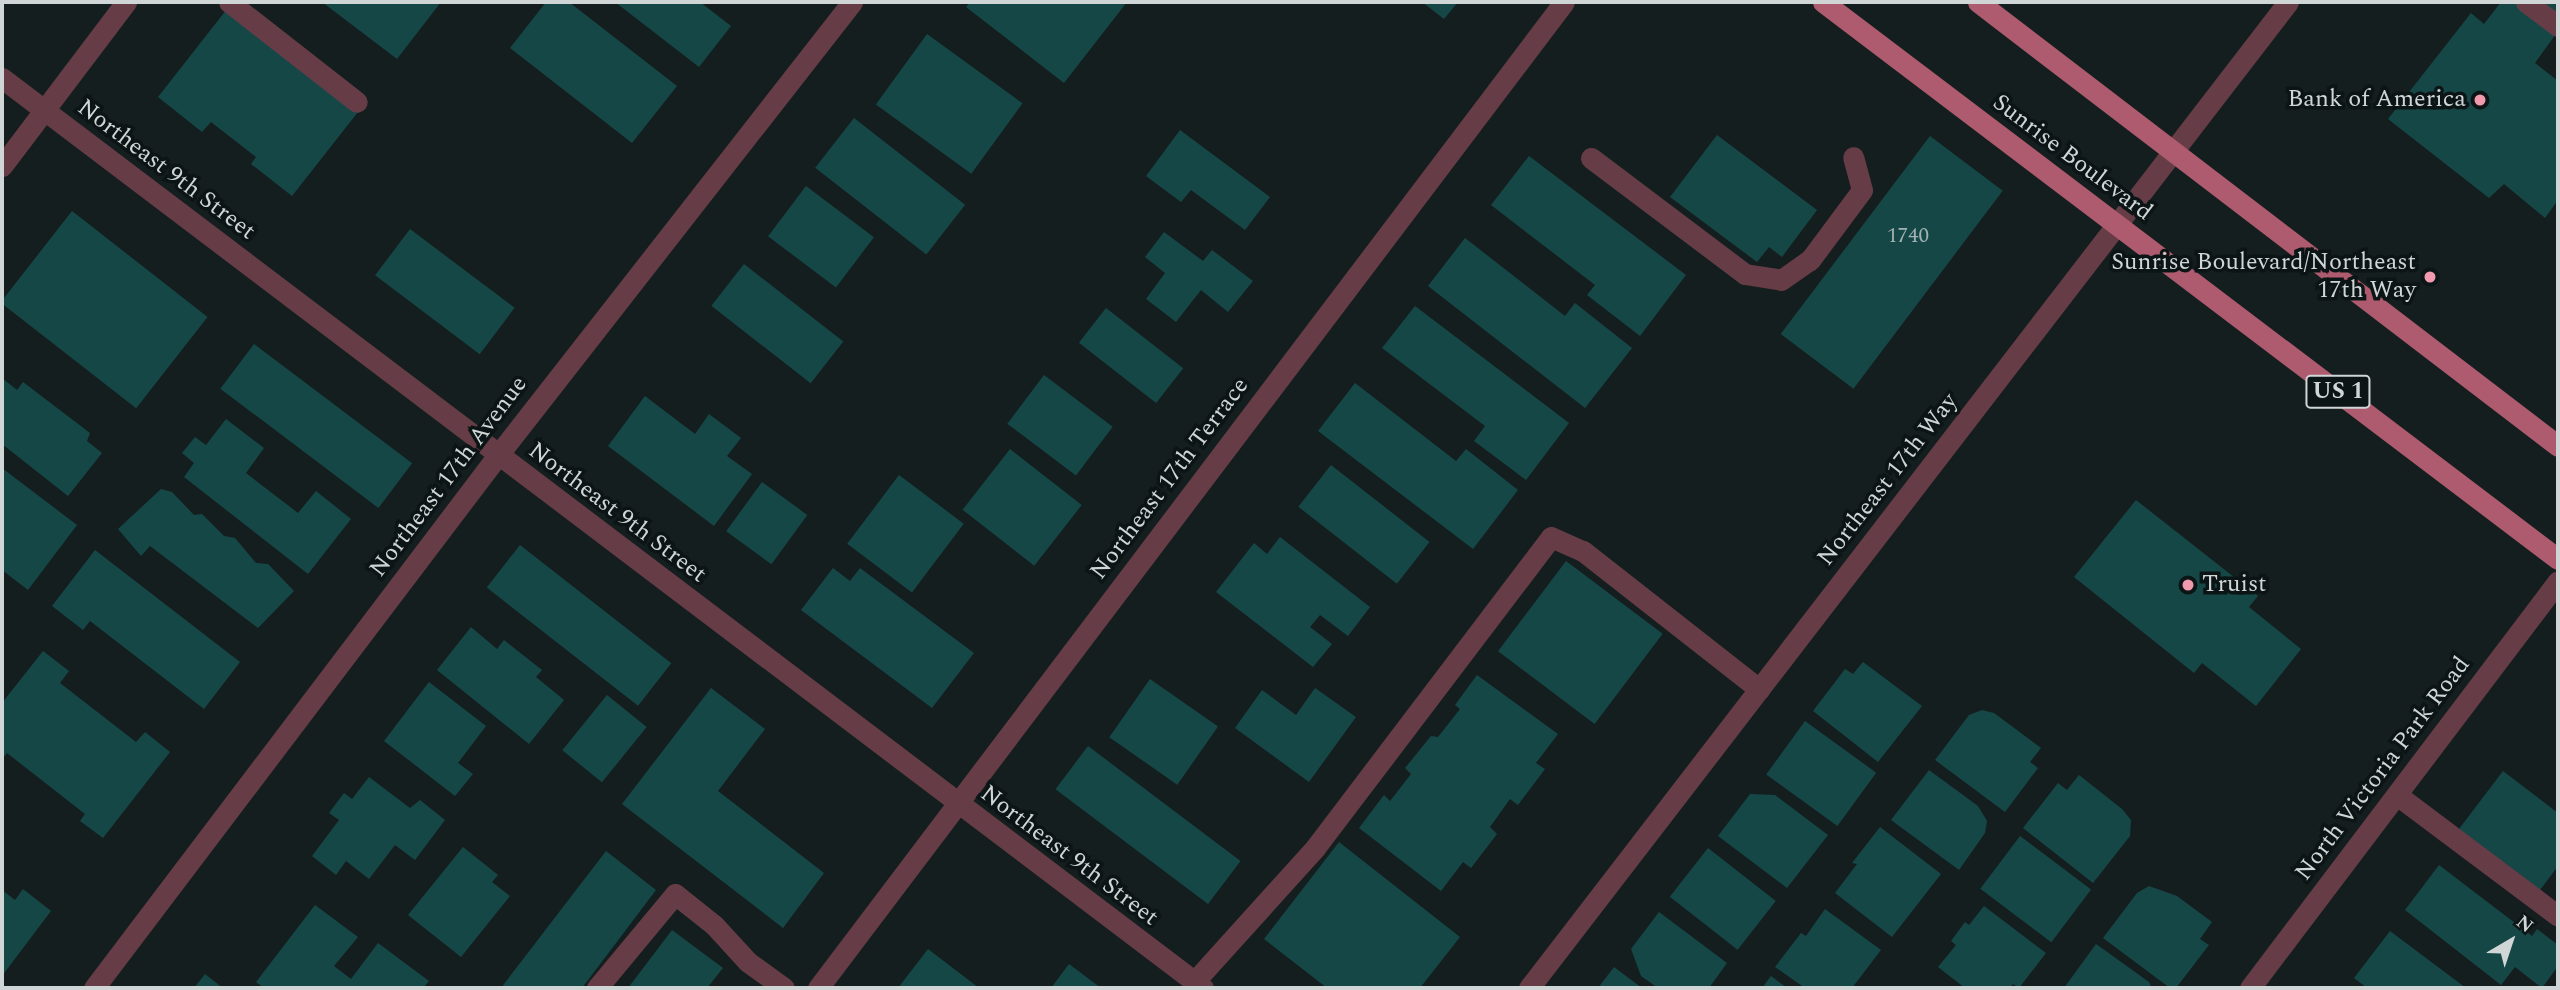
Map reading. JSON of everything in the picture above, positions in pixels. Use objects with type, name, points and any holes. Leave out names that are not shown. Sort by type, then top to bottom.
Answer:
[{"type":"main road","name":"Sunrise Boulevard","points":[[1823,2],[2558,559]]},
{"type":"main road","points":[[1978,2],[2558,446]]},
{"type":"street","points":[[2,166],[126,2]]},
{"type":"street","points":[[229,2],[357,102]]},
{"type":"street","name":"Northeast 17th Avenue","points":[[94,988],[498,455],[852,2]]},
{"type":"street","name":"Northeast 17th Terrace","points":[[817,988],[1564,2]]},
{"type":"street","name":"Northeast 17th Way","points":[[1528,988],[2118,226],[2288,2]]},
{"type":"street","points":[[2526,2],[2558,26]]},
{"type":"street","name":"Northeast 9th Street","points":[[2,78],[1199,985]]},
{"type":"street","points":[[1591,158],[1745,274],[1781,280],[1810,260],[1862,190],[1853,157]]},
{"type":"street","points":[[1199,985],[1315,848],[1550,537],[1583,551],[1759,689]]},
{"type":"street","name":"North Victoria Park Road","points":[[2250,988],[2558,581]]},
{"type":"street","points":[[2398,795],[2558,916]]},
{"type":"street","points":[[597,988],[675,894],[713,925],[748,962],[784,988]]},
{"type":"building","points":[[322,2],[441,2],[397,59]]},
{"type":"building","points":[[546,2],[569,2],[677,86],[632,143],[510,48]]},
{"type":"building","points":[[615,2],[700,2],[731,26],[699,67]]},
{"type":"building","points":[[970,2],[1127,2],[1064,83],[966,7]]},
{"type":"building","points":[[1422,2],[1458,2],[1444,19]]},
{"type":"building","name":"Bank of America","points":[[2501,2],[2558,2],[2558,31],[2535,63],[2558,81],[2558,200],[2545,218],[2504,184],[2489,198],[2388,119],[2471,13],[2484,24]]},
{"type":"building","points":[[227,9],[358,112],[292,196],[251,164],[256,157],[211,122],[202,132],[158,97]]},
{"type":"building","points":[[927,34],[1022,103],[971,174],[876,104]]},
{"type":"building","points":[[854,118],[965,205],[926,254],[815,168]]},
{"type":"building","points":[[1180,130],[1270,197],[1245,230],[1191,190],[1181,202],[1146,176]]},
{"type":"building","points":[[1717,135],[1817,210],[1782,257],[1769,247],[1757,262],[1670,197]]},
{"type":"building","points":[[1930,136],[2003,191],[1853,389],[1781,334]]},
{"type":"building","points":[[1529,156],[1686,275],[1640,336],[1587,295],[1595,285],[1491,205]]},
{"type":"building","points":[[806,186],[874,237],[836,287],[768,236]]},
{"type":"building","points":[[72,211],[208,317],[136,408],[2,304]]},
{"type":"building","points":[[410,229],[515,308],[480,354],[375,275]]},
{"type":"building","points":[[1164,232],[1203,261],[1212,250],[1253,281],[1228,312],[1201,290],[1176,322],[1146,299],[1165,273],[1145,257]]},
{"type":"building","points":[[1465,238],[1565,316],[1575,303],[1632,348],[1585,408],[1428,286]]},
{"type":"building","points":[[744,264],[843,342],[811,383],[711,306]]},
{"type":"building","points":[[1415,306],[1569,423],[1526,480],[1474,441],[1485,426],[1382,348]]},
{"type":"building","points":[[1106,308],[1183,368],[1156,403],[1079,343]]},
{"type":"building","points":[[254,344],[412,463],[378,508],[220,389]]},
{"type":"building","points":[[1044,375],[1113,427],[1076,475],[1007,424]]},
{"type":"building","points":[[2,378],[17,390],[23,382],[90,433],[87,441],[102,453],[68,496],[2,444]]},
{"type":"building","points":[[1355,383],[1456,461],[1466,449],[1518,490],[1473,549],[1318,431]]},
{"type":"building","points":[[645,396],[695,434],[709,414],[741,438],[727,456],[752,474],[714,526],[608,446]]},
{"type":"building","points":[[226,419],[264,448],[246,473],[298,513],[316,491],[351,519],[308,574],[184,477],[194,463],[182,453],[195,437],[206,445]]},
{"type":"building","points":[[1010,449],[1082,505],[1034,566],[963,510]]},
{"type":"building","points":[[1331,465],[1430,542],[1397,584],[1298,507]]},
{"type":"building","points":[[2,468],[77,525],[28,590],[2,570]]},
{"type":"building","points":[[899,475],[964,524],[912,592],[847,544]]},
{"type":"building","points":[[762,482],[807,515],[771,564],[726,531]]},
{"type":"building","points":[[161,489],[172,492],[194,515],[202,514],[224,536],[235,538],[256,563],[268,564],[294,591],[258,628],[150,546],[141,556],[118,529]]},
{"type":"building","points":[[2136,500],[2258,596],[2249,607],[2301,649],[2256,706],[2202,663],[2194,673],[2074,577]]},
{"type":"building","points":[[1280,537],[1370,607],[1348,636],[1320,615],[1310,627],[1332,644],[1313,667],[1216,592],[1254,543],[1267,554]]},
{"type":"building","points":[[520,545],[671,663],[638,706],[487,588]]},
{"type":"building","points":[[95,550],[240,662],[204,709],[90,621],[83,630],[52,606]]},
{"type":"building","points":[[1566,561],[1663,634],[1595,724],[1498,651]]},
{"type":"building","points":[[833,568],[850,581],[860,568],[974,653],[932,708],[801,610]]},
{"type":"building","points":[[471,627],[497,649],[504,640],[542,670],[536,677],[564,700],[529,744],[437,670]]},
{"type":"building","points":[[43,651],[69,671],[60,683],[136,742],[145,732],[170,752],[103,838],[80,821],[85,814],[7,753],[2,759],[2,703]]},
{"type":"building","points":[[1863,662],[1922,706],[1878,762],[1813,711],[1845,669],[1853,674]]},
{"type":"building","points":[[1477,675],[1558,734],[1536,763],[1545,769],[1518,805],[1510,799],[1490,827],[1497,834],[1471,868],[1463,862],[1441,891],[1359,828],[1384,795],[1390,801],[1411,774],[1405,768],[1431,736],[1438,737],[1460,709],[1455,705]]},
{"type":"building","points":[[1150,679],[1218,727],[1177,785],[1109,737]]},
{"type":"building","points":[[429,682],[486,726],[458,763],[473,774],[455,796],[384,741]]},
{"type":"building","points":[[711,688],[765,729],[718,791],[824,873],[783,928],[622,804]]},
{"type":"building","points":[[1315,688],[1356,717],[1309,782],[1235,728],[1262,690],[1296,715]]},
{"type":"building","points":[[607,695],[647,727],[602,782],[562,750]]},
{"type":"building","points":[[1982,710],[1994,713],[2041,748],[2030,762],[2038,768],[2005,812],[1935,760],[1969,715]]},
{"type":"building","points":[[1805,721],[1876,773],[1837,826],[1766,774]]},
{"type":"building","points":[[1088,746],[1241,861],[1208,904],[1056,789]]},
{"type":"building","points":[[1929,770],[1978,806],[1987,821],[1985,833],[1959,870],[1891,820]]},
{"type":"building","points":[[2503,771],[2558,813],[2558,866],[2540,890],[2459,829]]},
{"type":"building","points":[[2079,775],[2122,809],[2131,820],[2130,836],[2093,883],[2023,828],[2058,783],[2067,790]]},
{"type":"building","points":[[369,777],[410,808],[420,800],[445,820],[415,860],[395,845],[369,879],[346,861],[336,875],[312,856],[339,820],[329,813],[344,793],[352,799]]},
{"type":"building","points":[[1750,794],[1775,795],[1828,835],[1787,888],[1718,836]]},
{"type":"building","points":[[1880,827],[1941,874],[1892,937],[1835,893],[1857,864],[1852,863]]},
{"type":"building","points":[[2020,836],[2091,890],[2051,942],[1980,889]]},
{"type":"building","points":[[1339,842],[1460,937],[1420,988],[1327,988],[1264,939]]},
{"type":"building","points":[[463,847],[498,875],[492,882],[510,896],[461,957],[408,915]]},
{"type":"building","points":[[1708,848],[1776,901],[1738,950],[1670,897]]},
{"type":"building","points":[[606,851],[656,890],[582,988],[501,988]]},
{"type":"building","points":[[2439,865],[2532,936],[2537,929],[2558,945],[2558,966],[2542,988],[2515,967],[2501,985],[2405,910]]},
{"type":"building","points":[[2149,886],[2177,896],[2212,922],[2200,939],[2209,945],[2176,988],[2170,988],[2103,938],[2137,893]]},
{"type":"building","points":[[23,889],[51,911],[2,976],[2,890],[15,900]]},
{"type":"building","points":[[315,905],[358,937],[334,966],[351,979],[378,943],[429,981],[423,988],[264,988],[256,982]]},
{"type":"building","points":[[1984,906],[2046,953],[2019,988],[2013,984],[2010,988],[1965,988],[1938,967],[1956,945],[1951,941],[1965,922],[1969,925]]},
{"type":"building","points":[[1825,909],[1881,950],[1852,988],[1805,988],[1775,967],[1801,933],[1806,936]]},
{"type":"building","points":[[1659,912],[1727,963],[1709,988],[1658,988],[1641,976],[1631,949]]},
{"type":"building","points":[[672,930],[723,968],[707,988],[628,988]]},
{"type":"building","points":[[2390,931],[2466,988],[2367,988],[2354,978]]},
{"type":"building","points":[[2096,944],[2149,982],[2152,988],[2064,988]]},
{"type":"building","points":[[928,949],[979,988],[898,988]]},
{"type":"building","points":[[1069,964],[1101,988],[1051,988]]},
{"type":"building","points":[[1614,967],[1642,988],[1598,988]]},
{"type":"building","points":[[205,974],[223,988],[194,988]]},
{"type":"building","points":[[1771,976],[1787,988],[1762,988]]},
{"type":"place","name":"Bank of America","points":[[2480,100]]},
{"type":"place","name":"Sunrise Boulevard/Northeast 17th Way","points":[[2430,277]]},
{"type":"place","name":"Truist","points":[[2188,585]]}]
